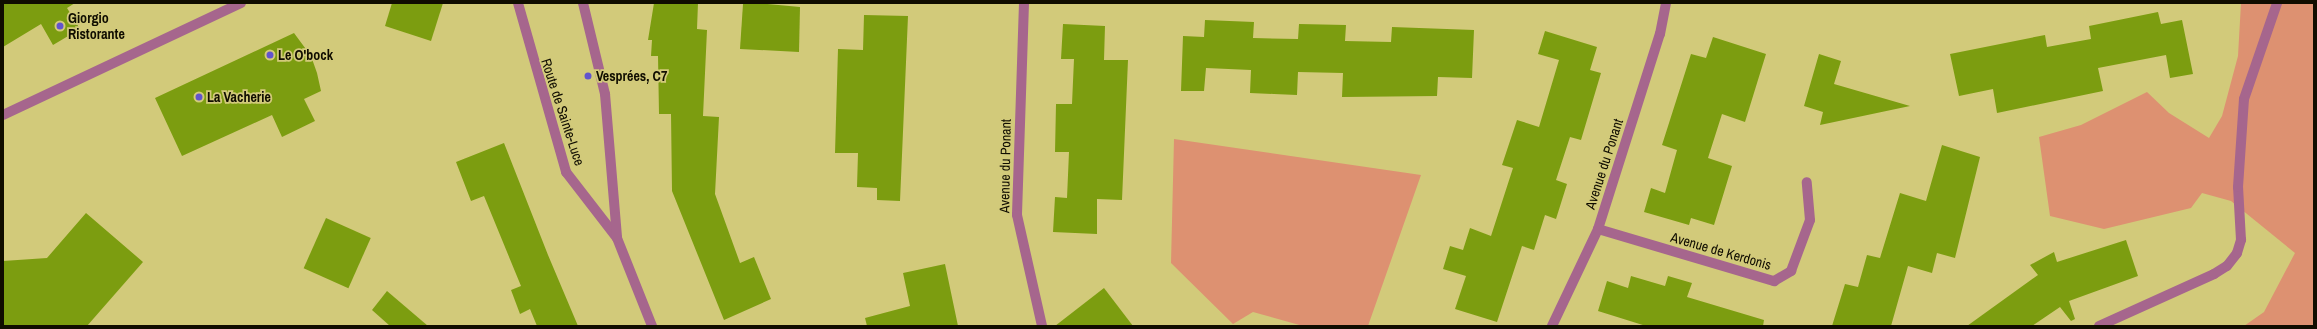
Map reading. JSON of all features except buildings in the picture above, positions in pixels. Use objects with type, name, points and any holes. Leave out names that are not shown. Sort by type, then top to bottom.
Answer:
[{"type":"street","points":[[3,115],[241,3]]},
{"type":"street","name":"Route de Sainte-Luce","points":[[518,3],[566,172],[617,238],[652,326]]},
{"type":"street","name":"Route de Sainte-Luce","points":[[583,3],[605,94],[617,238]]},
{"type":"street","name":"Avenue du Ponant","points":[[1024,3],[1017,214],[1042,326]]},
{"type":"street","name":"Avenue du Ponant","points":[[1552,326],[1598,229],[1660,34],[1666,3]]},
{"type":"street","points":[[2099,326],[2214,274],[2227,266],[2237,253],[2241,240],[2238,187],[2244,99],[2277,3]]},
{"type":"street","name":"Avenue de Kerdonis","points":[[1598,229],[1774,281],[1791,271],[1810,220],[1807,182]]},
{"type":"shaded area","points":[[2241,3],[2314,3],[2314,326],[2244,326],[2264,312],[2295,253],[2231,201],[2202,193],[2191,208],[2104,229],[2050,216],[2039,137],[2081,125],[2147,92],[2169,113],[2209,138],[2222,116],[2238,56]]},
{"type":"shaded area","points":[[1174,139],[1421,175],[1368,326],[1303,326],[1253,312],[1233,324],[1171,263]]},
{"type":"place","name":"Giorgio Ristorante","points":[[60,26]]},
{"type":"place","name":"Le O'bock","points":[[270,55]]},
{"type":"place","name":"Vesprées, C7","points":[[588,76]]},
{"type":"place","name":"La Vacherie","points":[[199,97]]}]
